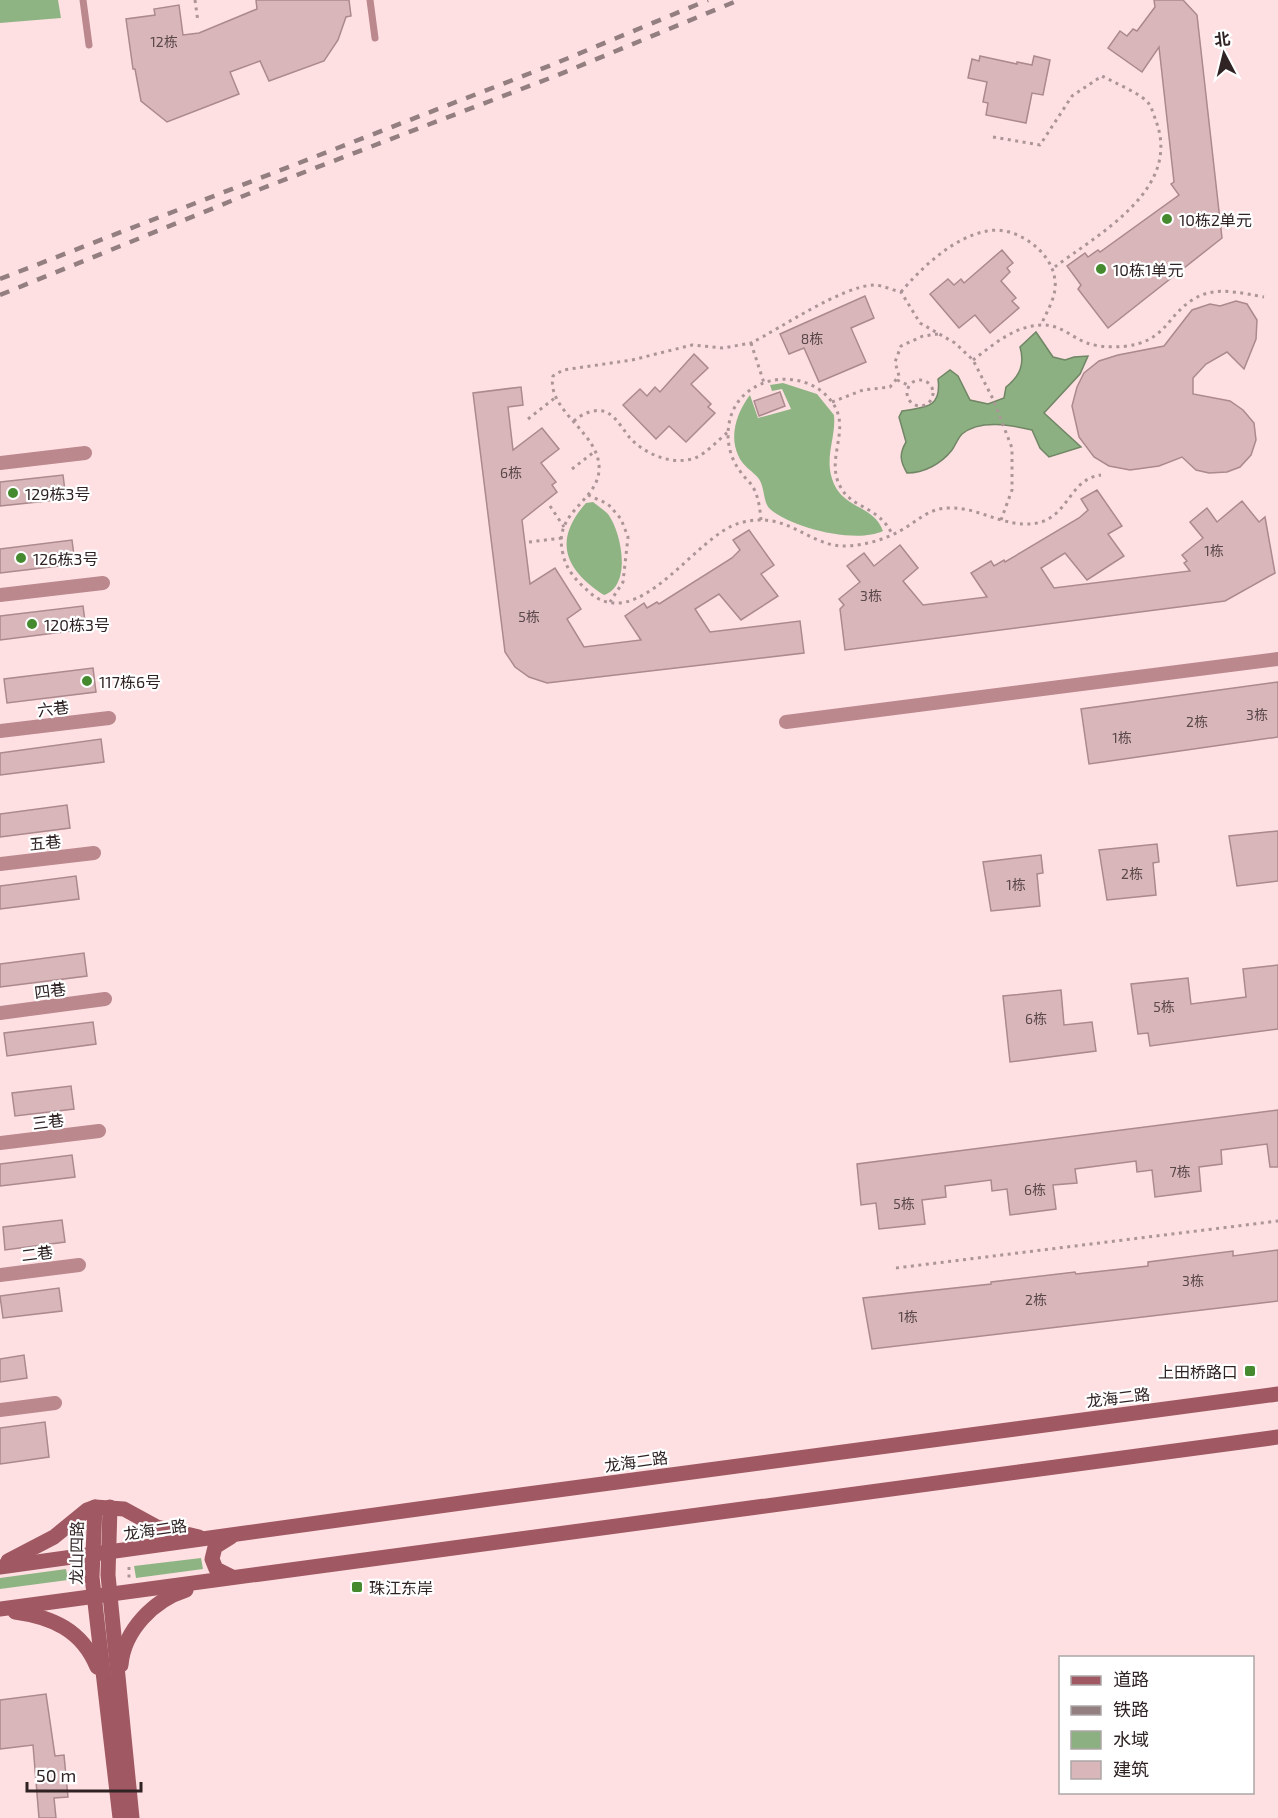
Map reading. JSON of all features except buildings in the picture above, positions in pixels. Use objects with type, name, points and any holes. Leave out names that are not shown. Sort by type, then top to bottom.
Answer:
[{"type":"main road","name":"龙海二路","points":[[0,1566],[107,1554],[490,1498],[1278,1394]]},
{"type":"main road","points":[[0,1610],[1278,1437]]},
{"type":"main road","points":[[0,1566],[54,1536],[87,1510],[103,1507],[124,1509],[157,1527],[193,1536],[235,1536]]},
{"type":"main road","name":"龙山四路","points":[[103,1507],[110,1594],[111,1689],[120,1818]]},
{"type":"main road","name":"龙山四路","points":[[103,1507],[91,1556],[93,1596],[132,1818]]},
{"type":"main road","points":[[235,1536],[215,1547],[212,1559],[221,1574],[235,1577]]},
{"type":"main road","points":[[111,1689],[132,1631],[150,1610],[176,1593],[235,1577]]},
{"type":"main road","points":[[0,1610],[41,1615],[62,1624],[78,1637],[91,1653],[111,1689]]},
{"type":"street","points":[[0,463],[85,453]]},
{"type":"street","points":[[0,595],[103,583]]},
{"type":"street","points":[[786,722],[1278,659]]},
{"type":"street","name":"六巷","points":[[0,731],[109,718]]},
{"type":"street","name":"五巷","points":[[0,864],[94,853]]},
{"type":"street","name":"四巷","points":[[0,1013],[105,999]]},
{"type":"street","name":"三巷","points":[[0,1143],[99,1131]]},
{"type":"street","name":"二巷","points":[[0,1275],[79,1265]]},
{"type":"street","points":[[0,1410],[55,1403]]},
{"type":"lane","points":[[83,0],[89,45]]},
{"type":"lane","points":[[370,0],[375,38]]},
{"type":"path","points":[[195,0],[198,22]]},
{"type":"path","points":[[993,136],[1040,145],[1072,96],[1102,76],[1149,102],[1161,135],[1161,163],[1145,194],[1121,217],[1052,269]]},
{"type":"path","points":[[901,292],[932,260],[964,240],[986,231],[997,230],[1017,235],[1036,247],[1051,262],[1056,281],[1053,299],[1041,325]]},
{"type":"path","points":[[1001,520],[1012,490],[1012,448],[993,399],[973,360],[955,343],[920,323],[901,292],[876,285],[863,286],[817,307],[751,343],[723,348],[692,345],[632,360],[563,370],[554,376],[551,386],[556,397],[594,452],[599,472],[588,495],[572,510],[565,527],[562,538],[564,559],[576,581],[595,598],[610,603],[625,601],[656,588],[726,528],[740,523],[761,520],[788,524],[818,541],[846,546],[875,541],[892,534],[925,513],[946,507],[965,509],[1001,520],[1034,524],[1046,521],[1060,512],[1081,485],[1094,476],[1101,475]]},
{"type":"path","points":[[973,360],[1011,333],[1041,325],[1057,327],[1086,343],[1107,347],[1137,344],[1158,335],[1188,300],[1204,292],[1231,291],[1264,297]]},
{"type":"path","points":[[832,402],[863,390],[884,390],[897,380],[899,370],[896,355],[901,346],[923,336],[938,334]]},
{"type":"path","points":[[751,343],[764,382]]},
{"type":"path","points":[[761,520],[755,490],[740,472],[730,452],[729,432],[733,410],[738,402],[764,382],[778,378],[795,378],[814,387],[832,402],[841,421],[834,463],[840,488],[848,497],[879,514],[892,534]]},
{"type":"path","points":[[897,380],[910,386]]},
{"type":"path","points":[[917,381],[925,381],[933,391],[932,399],[926,404],[914,404],[909,397],[910,386],[917,381]]},
{"type":"path","points":[[528,419],[556,397]]},
{"type":"path","points":[[573,421],[579,416],[597,410],[609,413],[632,440],[654,456],[682,460],[695,458],[729,432]]},
{"type":"path","points":[[572,469],[594,452]]},
{"type":"path","points":[[588,495],[608,504],[621,519],[628,537],[623,582],[610,603]]},
{"type":"path","points":[[550,506],[565,527]]},
{"type":"path","points":[[529,542],[562,538]]},
{"type":"path","points":[[896,1268],[1278,1221]]},
{"type":"path","points":[[129,1567],[129,1580]]},
{"type":"path","points":[[73,1569],[73,1581]]},
{"type":"shaded area","points":[[0,0],[58,0],[61,18],[0,23]]},
{"type":"shaded area","points":[[783,383],[817,394],[834,415],[830,467],[835,487],[841,495],[872,515],[883,531],[857,536],[825,532],[793,522],[770,509],[759,479],[738,455],[734,432],[741,409],[750,395],[758,418],[791,409],[782,389],[772,391],[770,385]]},
{"type":"shaded area","points":[[593,502],[608,514],[613,523],[622,558],[618,581],[613,590],[604,595],[580,575],[568,553],[569,529],[586,503]]},
{"type":"shaded area","points":[[201,1558],[203,1569],[136,1578],[134,1566]]},
{"type":"shaded area","points":[[66,1569],[68,1580],[0,1589],[0,1578]]},
{"type":"water","points":[[1036,332],[1053,357],[1065,360],[1088,356],[1080,374],[1044,413],[1081,447],[1049,457],[1040,448],[1032,430],[996,424],[978,426],[962,434],[948,455],[937,463],[920,471],[907,473],[901,457],[906,442],[899,417],[902,411],[930,405],[937,396],[938,379],[950,370],[958,376],[970,400],[988,404],[1004,398],[1006,387],[1020,369],[1022,359],[1020,347]]},
{"type":"railway","points":[[0,279],[554,64],[708,0]]},
{"type":"railway","points":[[0,295],[263,188],[558,75],[739,0]]},
{"type":"place","name":"10栋2单元","points":[[1167,219]]},
{"type":"place","name":"10栋1单元","points":[[1101,269]]},
{"type":"place","name":"129栋3号","points":[[13,493]]},
{"type":"place","name":"126栋3号","points":[[21,558]]},
{"type":"place","name":"120栋3号","points":[[32,624]]},
{"type":"place","name":"117栋6号","points":[[87,681]]},
{"type":"place","name":"上田桥路口","points":[[1250,1371]]},
{"type":"place","name":"珠江东岸","points":[[357,1587]]}]
